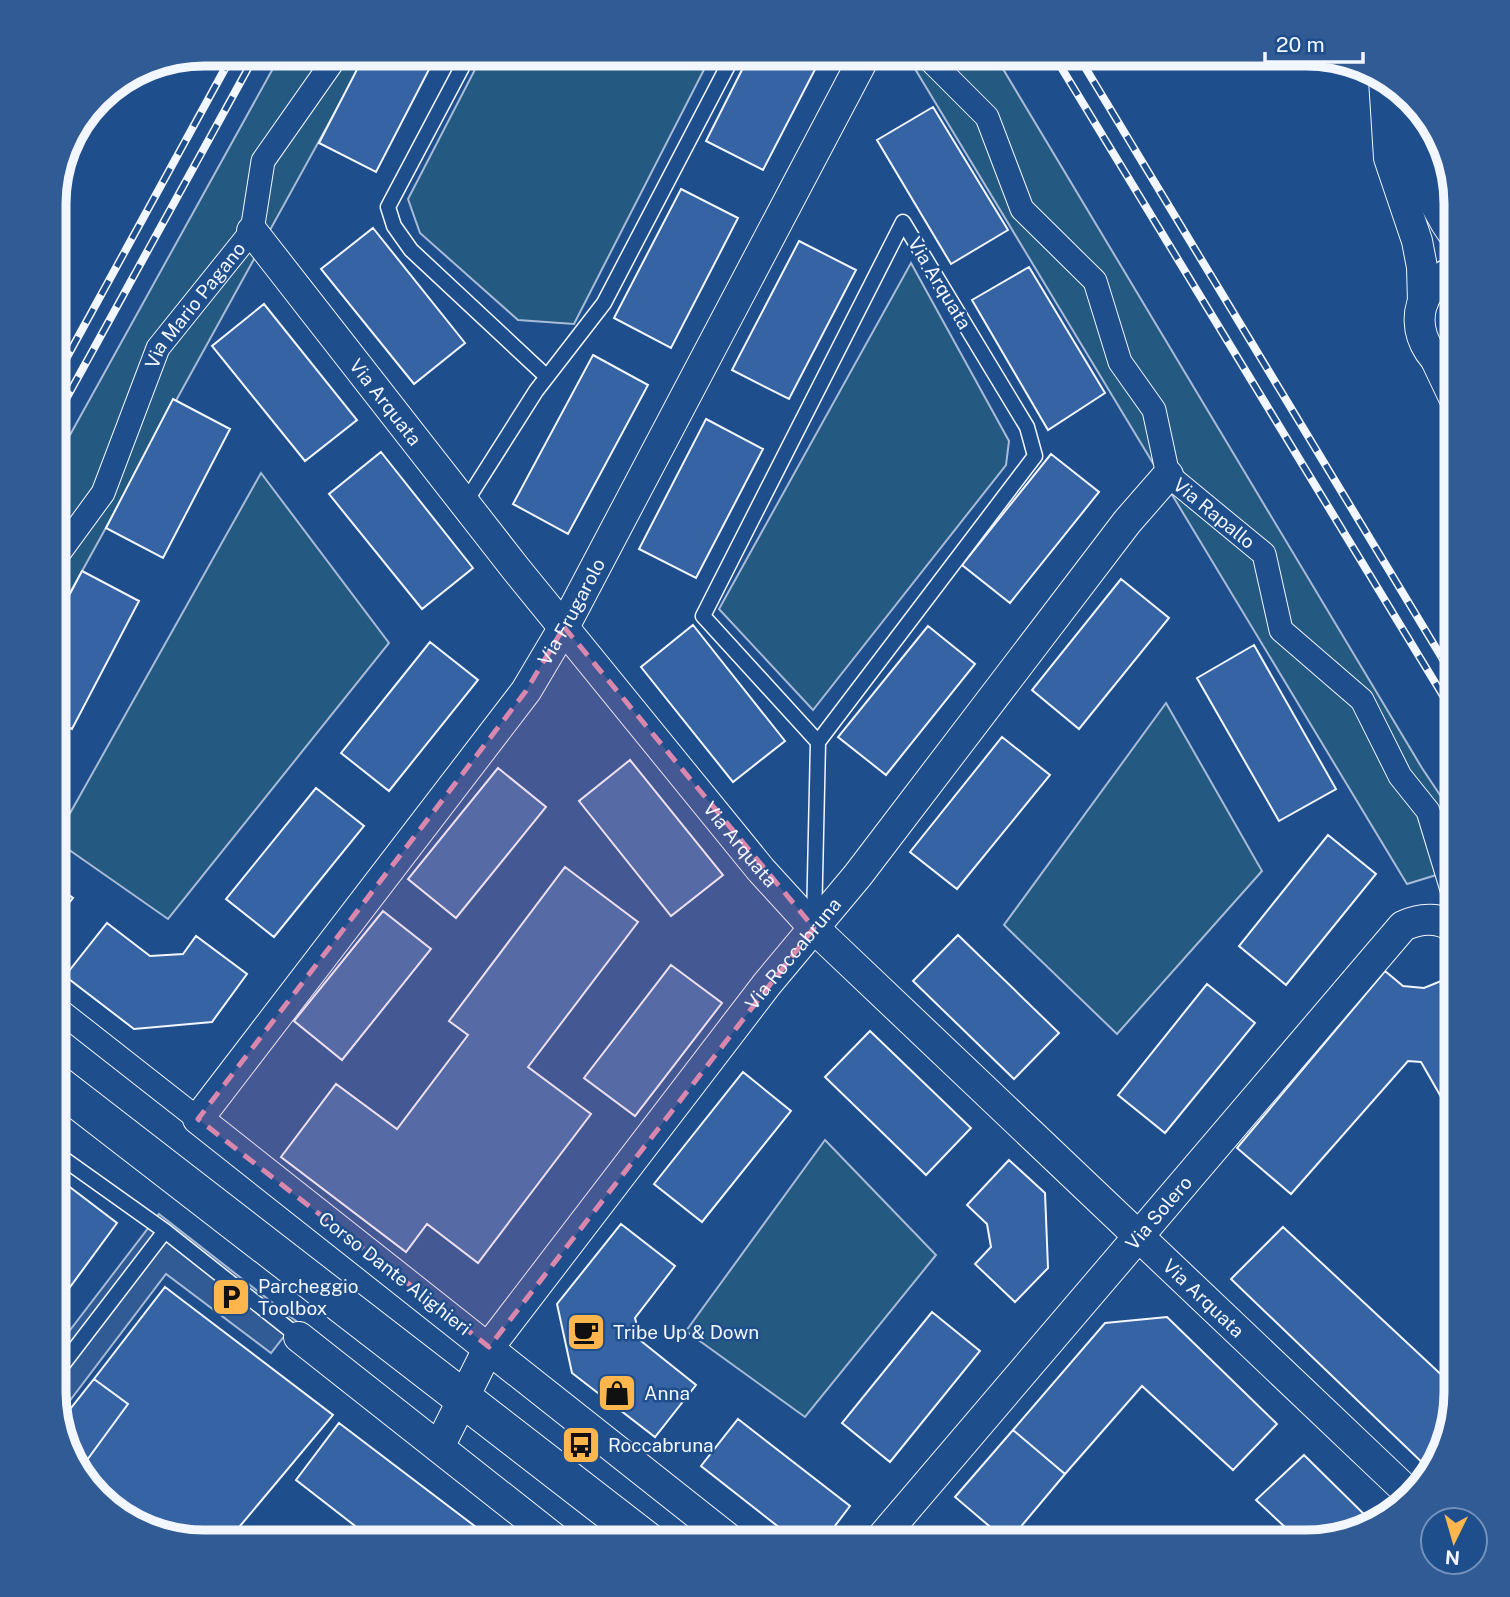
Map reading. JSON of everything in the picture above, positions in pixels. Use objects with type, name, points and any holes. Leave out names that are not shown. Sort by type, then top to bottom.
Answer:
[{"type":"street","name":"Via Mario Pagano","points":[[67,543],[103,493],[158,348],[252,231],[263,161],[330,66]]},
{"type":"street","name":"Via Frugarolo","points":[[198,1119],[526,691],[564,627],[859,67]]},
{"type":"street","name":"Via Rapallo","points":[[937,67],[987,117],[1022,209],[1095,281],[1120,362],[1154,410],[1168,475],[1264,554],[1281,630],[1362,700],[1400,776],[1428,811],[1444,864]]},
{"type":"street","points":[[1385,92],[1390,158],[1417,241],[1422,267],[1423,302],[1419,319],[1421,337],[1444,366]]},
{"type":"street","points":[[1408,112],[1409,128],[1426,187],[1444,222]]},
{"type":"street","name":"Via Arquata","points":[[252,231],[564,627],[761,870],[814,928],[1404,1489]]},
{"type":"street","points":[[1423,302],[1432,287],[1444,276]]},
{"type":"street","name":"Via Roccabruna","points":[[439,1447],[489,1348],[767,984],[858,875],[1127,522],[1168,475]]},
{"type":"street","name":"Via Solero","points":[[888,1530],[1403,926],[1417,920],[1434,919],[1444,924]]},
{"type":"street","name":"Corso Dante Alighieri","points":[[66,1016],[718,1530]]},
{"type":"street","points":[[66,1091],[633,1530]]},
{"type":"street","points":[[299,1337],[544,1530]]},
{"type":"lane","points":[[463,66],[388,207],[394,226],[411,250],[547,377]]},
{"type":"lane","points":[[465,503],[547,377],[604,303],[727,66]]},
{"type":"lane","name":"Via Arquata","points":[[903,222],[1027,427],[1035,456],[818,742],[703,617],[903,222]]},
{"type":"lane","points":[[814,928],[818,742]]},
{"type":"lane","points":[[66,1161],[165,1231],[299,1337]]},
{"type":"lane","points":[[66,1360],[165,1231]]},
{"type":"highlighted area","points":[[564,627],[814,928],[489,1347],[198,1119],[526,691]]},
{"type":"shaded area","points":[[274,66],[360,66],[67,599],[67,441]]},
{"type":"shaded area","points":[[477,66],[706,66],[574,324],[518,320],[420,233],[408,199]]},
{"type":"shaded area","points":[[914,67],[1002,67],[1444,801],[1444,873],[1407,884]]},
{"type":"shaded area","points":[[911,263],[1009,441],[1006,465],[813,710],[719,609]]},
{"type":"shaded area","points":[[261,473],[389,643],[168,919],[66,848],[66,820]]},
{"type":"shaded area","points":[[1166,703],[1262,871],[1117,1034],[1004,925]]},
{"type":"shaded area","points":[[825,1140],[936,1255],[805,1417],[686,1331]]},
{"type":"shaded area","name":"Parcheggio Toolbox","points":[[159,1214],[296,1321],[271,1353],[166,1274],[67,1404],[66,1335]]},
{"type":"building","points":[[359,66],[431,66],[376,172],[319,143]]},
{"type":"building","points":[[744,66],[817,67],[763,170],[706,141]]},
{"type":"building","points":[[933,107],[1008,230],[951,264],[877,140]]},
{"type":"building","points":[[681,189],[738,218],[671,348],[614,318]]},
{"type":"building","points":[[373,228],[465,343],[414,384],[321,269]]},
{"type":"building","points":[[799,241],[856,270],[789,399],[732,370]]},
{"type":"building","points":[[1029,267],[1105,393],[1048,430],[972,300]]},
{"type":"building","points":[[264,304],[357,420],[305,461],[212,346]]},
{"type":"building","points":[[593,355],[648,385],[568,534],[513,504]]},
{"type":"building","points":[[173,399],[230,429],[163,558],[106,528]]},
{"type":"building","points":[[706,419],[763,449],[696,578],[639,549]]},
{"type":"building","points":[[381,452],[473,568],[422,609],[329,494]]},
{"type":"building","points":[[1051,454],[1099,492],[1010,603],[962,565]]},
{"type":"building","points":[[82,571],[139,601],[72,729],[67,727],[67,600]]},
{"type":"building","points":[[1121,579],[1169,618],[1079,729],[1032,690]]},
{"type":"building","points":[[693,625],[785,741],[733,782],[641,667]]},
{"type":"building","points":[[928,626],[975,664],[886,775],[838,737]]},
{"type":"building","points":[[430,642],[478,680],[389,791],[341,753]]},
{"type":"building","points":[[1254,645],[1336,789],[1279,821],[1197,678]]},
{"type":"building","points":[[1002,737],[1050,775],[957,889],[910,852]]},
{"type":"building","points":[[630,760],[723,875],[671,916],[579,801]]},
{"type":"building","points":[[498,768],[546,807],[456,918],[408,879]]},
{"type":"building","points":[[316,788],[364,826],[274,937],[226,899]]},
{"type":"building","points":[[1328,835],[1376,874],[1286,985],[1239,946]]},
{"type":"building","points":[[565,867],[638,922],[528,1067],[591,1114],[478,1263],[427,1224],[406,1252],[281,1157],[336,1084],[397,1129],[468,1035],[449,1021]]},
{"type":"building","points":[[66,893],[73,898],[66,906]]},
{"type":"building","points":[[383,911],[431,949],[342,1060],[294,1021]]},
{"type":"building","points":[[107,923],[150,956],[183,954],[196,936],[247,974],[212,1022],[134,1029],[66,977]]},
{"type":"building","points":[[958,935],[1059,1033],[1014,1079],[913,981]]},
{"type":"building","points":[[671,965],[722,1003],[635,1116],[584,1078]]},
{"type":"building","points":[[1385,971],[1403,986],[1424,988],[1444,980],[1444,1102],[1421,1062],[1408,1061],[1291,1194],[1237,1148]]},
{"type":"building","points":[[1207,984],[1255,1023],[1165,1133],[1118,1095]]},
{"type":"building","points":[[870,1031],[971,1128],[926,1175],[825,1077]]},
{"type":"building","points":[[743,1072],[791,1111],[702,1222],[654,1184]]},
{"type":"building","points":[[1009,1160],[1045,1193],[1048,1268],[1015,1302],[975,1264],[991,1247],[987,1224],[967,1205]]},
{"type":"building","points":[[66,1184],[117,1223],[66,1293]]},
{"type":"building","points":[[621,1224],[675,1266],[635,1318],[641,1341],[696,1385],[655,1437],[572,1373],[557,1304]]},
{"type":"building","points":[[1283,1227],[1444,1377],[1441,1420],[1424,1464],[1231,1279]]},
{"type":"building","points":[[165,1287],[333,1415],[237,1530],[177,1528],[152,1520],[128,1507],[101,1484],[86,1462],[128,1404],[94,1379]]},
{"type":"building","points":[[932,1312],[980,1351],[890,1462],[842,1423]]},
{"type":"building","points":[[1167,1317],[1277,1424],[1233,1470],[1142,1386],[1065,1474],[1013,1430],[1105,1323]]},
{"type":"building","points":[[94,1379],[128,1404],[86,1462],[74,1437],[68,1412]]},
{"type":"building","points":[[738,1419],[850,1506],[832,1530],[782,1530],[701,1466]]},
{"type":"building","points":[[339,1423],[480,1530],[360,1530],[296,1480]]},
{"type":"building","points":[[1013,1430],[1065,1474],[1018,1530],[994,1530],[955,1497]]},
{"type":"building","points":[[1304,1455],[1366,1516],[1333,1528],[1288,1530],[1256,1500]]},
{"type":"railway","points":[[67,357],[226,66]]},
{"type":"railway","points":[[67,398],[249,66]]},
{"type":"railway","points":[[1061,67],[1444,697]]},
{"type":"railway","points":[[1085,67],[1444,661]]},
{"type":"place","name":"Parcheggio Toolbox","points":[[231,1297]]},
{"type":"place","name":"Tribe Up & Down","points":[[586,1332]]},
{"type":"place","name":"Anna","points":[[617,1393]]},
{"type":"place","name":"Roccabruna","points":[[581,1445]]}]
